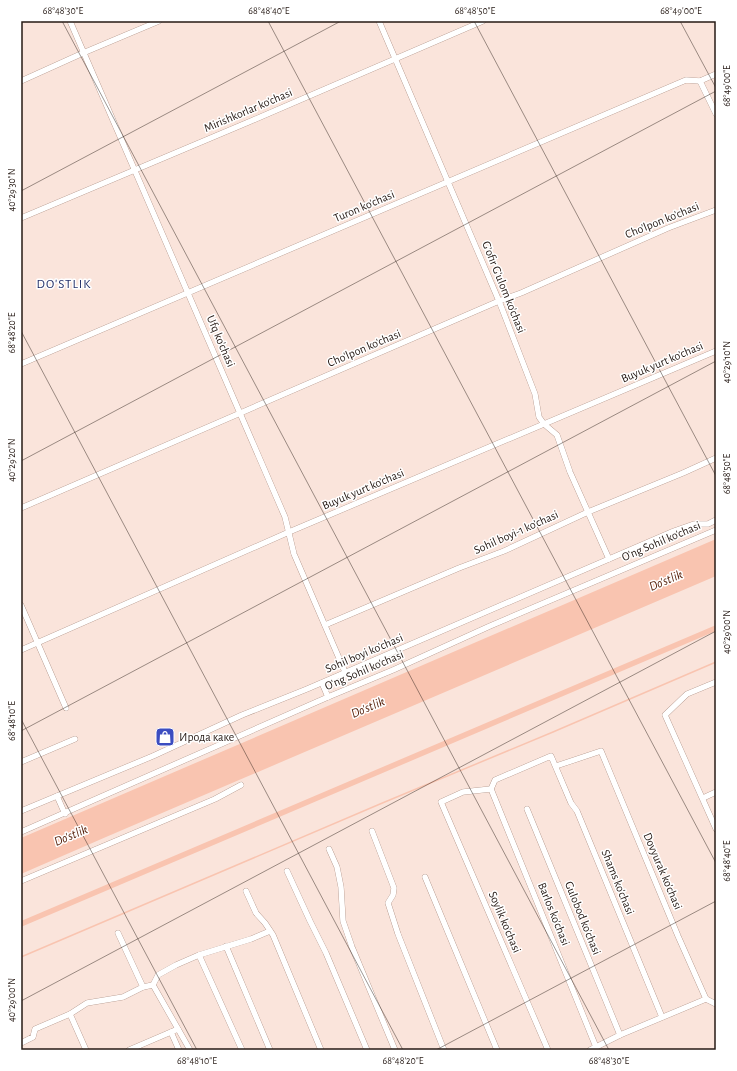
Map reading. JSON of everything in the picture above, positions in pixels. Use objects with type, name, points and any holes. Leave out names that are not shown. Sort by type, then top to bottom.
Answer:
[{"type":"street","name":"Ufq ko'chasi","points":[[70,21],[285,517],[294,554],[345,672]]},
{"type":"street","points":[[21,81],[159,21]]},
{"type":"street","name":"G'ofir G'ulom ko'chasi","points":[[379,21],[500,301],[535,394],[539,417],[544,424],[557,435],[570,472],[609,559]]},
{"type":"street","name":"Mirishkorlar ko'chasi","points":[[21,218],[483,21]]},
{"type":"street","name":"Turon ko'chasi","points":[[21,364],[189,294],[208,284],[686,80],[700,80],[716,74]]},
{"type":"street","points":[[700,80],[716,114]]},
{"type":"street","name":"Cho'lpon ko'chasi","points":[[21,508],[521,293],[668,228],[716,210]]},
{"type":"street","name":"Buyuk yurt ko'chasi","points":[[21,650],[289,532],[716,351]]},
{"type":"street","name":"Sohil boyi-1 ko'chasi","points":[[325,625],[459,568],[504,551],[588,512],[683,474],[716,458]]},
{"type":"street","name":"Sohil boyi ko'chasi","points":[[21,811],[153,756],[242,715],[674,531],[694,524],[708,524],[716,520]]},
{"type":"street","name":"O'ng Sohil ko'chasi","points":[[21,832],[393,670],[490,626],[716,530]]},
{"type":"street","points":[[21,605],[66,708]]},
{"type":"street","points":[[322,682],[328,698]]},
{"type":"street","points":[[716,682],[687,694],[665,715],[716,829]]},
{"type":"street","points":[[21,762],[75,739]]},
{"type":"street","name":"Dovyurak ko'chasi","points":[[556,766],[601,751],[675,929],[706,999]]},
{"type":"street","name":"Shams ko'chasi","points":[[491,789],[495,780],[552,756],[571,803],[577,811],[662,1017]]},
{"type":"street","points":[[21,881],[215,799],[241,785]]},
{"type":"street","name":"Soylik ko'chasi","points":[[491,789],[463,792],[441,802],[548,1050]]},
{"type":"street","name":"Barlos ko'chasi","points":[[491,789],[596,1047]]},
{"type":"street","points":[[703,798],[716,792]]},
{"type":"street","points":[[57,796],[65,814]]},
{"type":"street","name":"Gulobod ko'chasi","points":[[527,809],[620,1035]]},
{"type":"street","points":[[372,831],[394,888],[393,895],[388,903],[398,934],[444,1050]]},
{"type":"street","points":[[329,849],[337,867],[342,887],[343,921],[349,941],[395,1050]]},
{"type":"street","points":[[287,871],[326,953],[367,1050]]},
{"type":"street","points":[[425,877],[497,1050]]},
{"type":"street","points":[[246,891],[256,913],[270,931],[321,1050]]},
{"type":"street","points":[[153,985],[158,975],[199,955],[270,931]]},
{"type":"street","points":[[118,933],[144,987]]},
{"type":"street","points":[[226,946],[270,1050]]},
{"type":"street","points":[[199,955],[242,1050]]},
{"type":"street","points":[[21,1042],[34,1036],[35,1029],[70,1014],[87,1003],[123,997],[144,987],[153,985]]},
{"type":"street","points":[[153,985],[190,1050]]},
{"type":"street","points":[[590,1050],[620,1035],[706,999],[716,1004]]},
{"type":"street","points":[[70,1014],[86,1050]]},
{"type":"street","points":[[129,1050],[178,1029]]},
{"type":"street","points":[[171,1032],[179,1050]]},
{"type":"water","name":"Do'stlik","points":[[716,539],[716,576],[21,874],[21,838]]},
{"type":"waterway","points":[[21,924],[716,628]]},
{"type":"waterway","points":[[21,957],[716,662]]},
{"type":"place","name":"Ирода каке","points":[[165,737]]},
{"type":"district","name":"DO'STLIK","points":[[64,284]]}]
